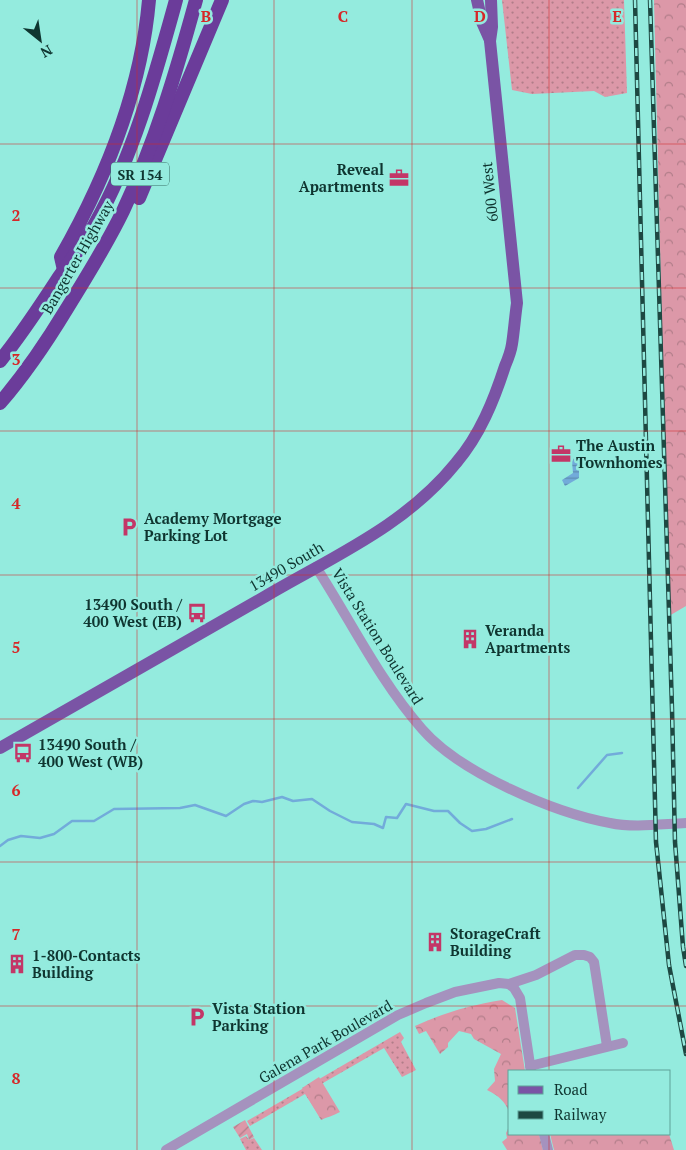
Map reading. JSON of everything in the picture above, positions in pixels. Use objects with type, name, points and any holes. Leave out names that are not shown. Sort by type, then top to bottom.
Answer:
[{"type":"highway","points":[[64,270],[61,257],[101,180],[125,117],[140,60],[149,0]]},
{"type":"highway","name":"Bangerter Highway","points":[[0,360],[34,315],[95,223],[133,140],[153,82],[176,0]]},
{"type":"highway","name":"Bangerter Highway","points":[[0,403],[30,366],[52,334],[113,232],[145,161],[170,91],[196,0]]},
{"type":"highway","points":[[52,334],[74,316],[116,244],[149,177],[222,0]]},
{"type":"main road","name":"600 West","points":[[478,0],[482,22],[490,41]]},
{"type":"main road","name":"600 West","points":[[492,0],[490,41],[517,303],[512,340]]},
{"type":"main road","name":"13490 South","points":[[0,748],[316,566],[376,534],[408,512],[435,488],[474,438],[488,412],[500,381],[512,340]]},
{"type":"street","name":"Vista Station Boulevard","points":[[316,566],[385,682],[424,731],[453,757],[485,776],[535,800],[611,824],[686,823]]},
{"type":"street","name":"Galena Park Boulevard","points":[[166,1150],[398,1015],[455,992],[499,982],[509,984],[536,974],[575,955],[590,957],[596,970],[607,1046]]},
{"type":"street","points":[[509,984],[520,998],[530,1069],[623,1043]]},
{"type":"street","points":[[544,1135],[548,1150]]},
{"type":"green space","points":[[502,0],[624,0],[627,93],[605,97],[594,91],[532,94],[512,90]]},
{"type":"green space","points":[[654,0],[686,0],[686,606],[669,616]]},
{"type":"green space","points":[[502,1000],[515,1008],[525,1070],[508,1070],[508,1110],[501,1099],[487,1090],[495,1081],[494,1069],[501,1054],[474,1039],[471,1034],[459,1031],[448,1043],[448,1047],[440,1054],[426,1031],[419,1034],[415,1026],[436,1017],[479,1004]]},
{"type":"green space","points":[[400,1032],[404,1038],[401,1042],[416,1070],[402,1077],[384,1048],[323,1083],[327,1116],[321,1119],[305,1094],[250,1126],[247,1121]]},
{"type":"green space","points":[[319,1077],[340,1112],[321,1120],[302,1088]]},
{"type":"green space","points":[[245,1120],[254,1137],[249,1140],[247,1134],[240,1138],[233,1127]]},
{"type":"green space","points":[[508,1129],[508,1135],[539,1135],[543,1150],[507,1150],[502,1142],[507,1138],[506,1133]]},
{"type":"green space","points":[[550,1135],[669,1135],[674,1150],[554,1150]]},
{"type":"green space","points":[[246,1136],[249,1140],[254,1138],[262,1150],[246,1150],[240,1139]]},
{"type":"water","points":[[574,458],[579,462],[579,478],[565,486],[562,480],[573,473],[572,462]]},
{"type":"waterway","points":[[578,788],[607,755],[622,753]]},
{"type":"waterway","points":[[0,846],[8,840],[21,836],[40,838],[54,834],[72,821],[94,821],[114,809],[180,808],[195,805],[226,816],[244,804],[282,797],[293,801],[312,799],[352,822],[374,824],[383,828],[386,817],[397,818],[406,804],[434,811],[448,811],[460,823],[472,831],[486,829],[512,819]]},
{"type":"railway","points":[[635,0],[656,842],[669,965],[686,1054]]},
{"type":"railway","points":[[650,0],[675,842],[686,966]]},
{"type":"place","name":"Reveal Apartments","points":[[399,178]]},
{"type":"place","name":"The Austin Townhomes","points":[[561,454]]},
{"type":"place","name":"Academy Mortgage Parking Lot","points":[[129,527]]},
{"type":"place","name":"13490 South / 400 West (EB)","points":[[197,613]]},
{"type":"place","name":"Veranda Apartments","points":[[470,639]]},
{"type":"place","name":"13490 South / 400 West (WB)","points":[[23,753]]},
{"type":"place","name":"StorageCraft Building","points":[[435,942]]},
{"type":"place","name":"1-800-Contacts Building","points":[[17,964]]},
{"type":"place","name":"Vista Station Parking","points":[[197,1017]]}]
